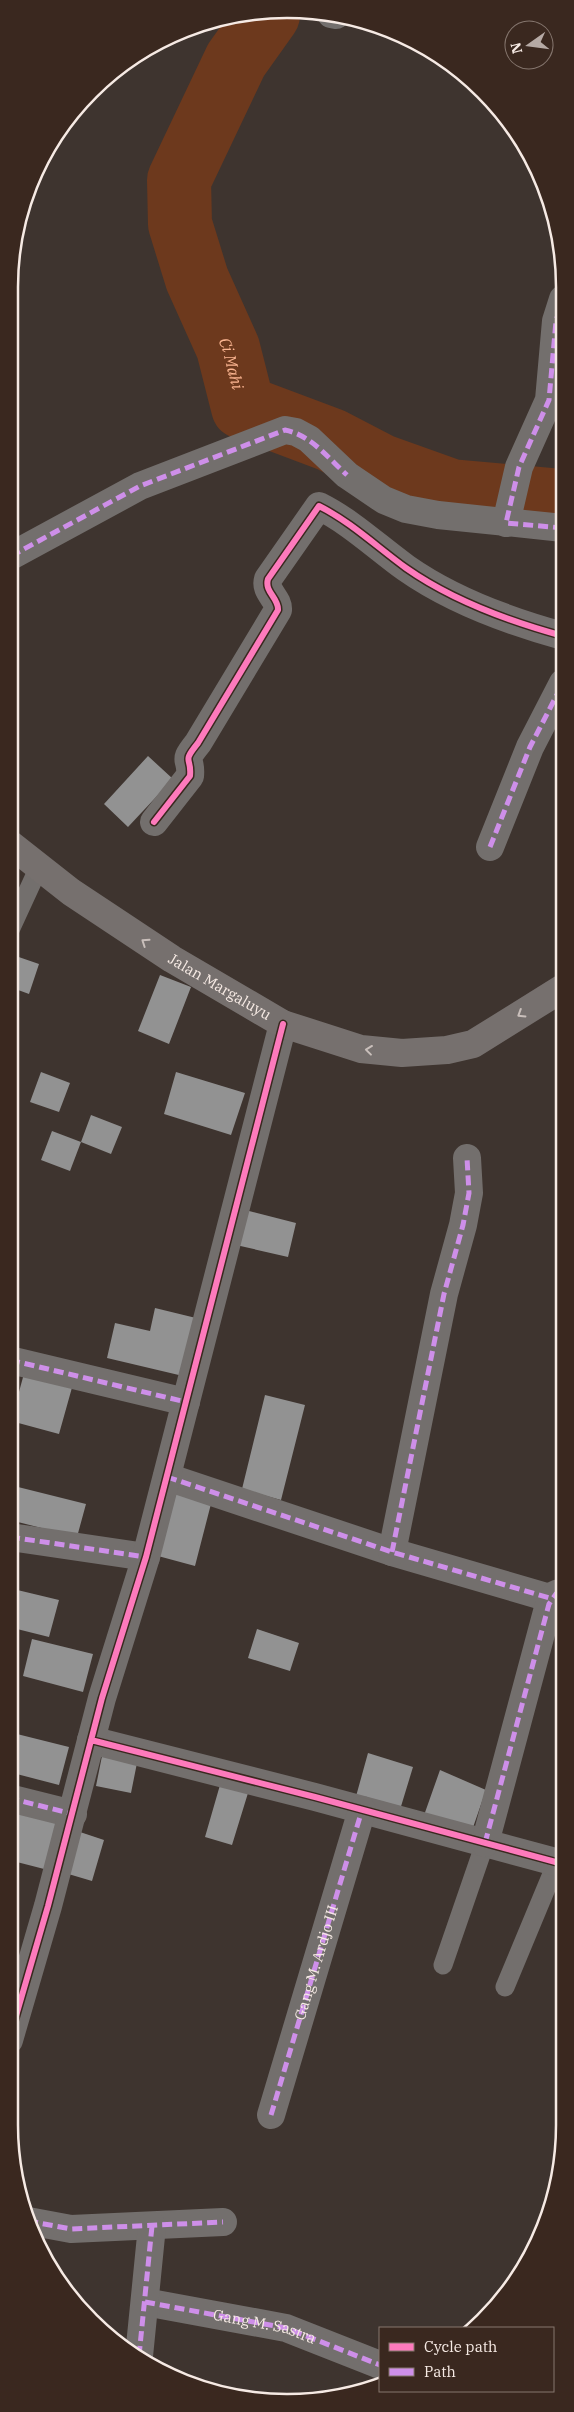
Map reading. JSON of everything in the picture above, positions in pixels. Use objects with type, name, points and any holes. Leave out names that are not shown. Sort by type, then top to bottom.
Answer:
[{"type":"main road","name":"Jalan Margaluyu","points":[[18,850],[71,892],[172,959],[283,1024],[361,1049],[402,1053],[447,1050],[473,1044],[556,992]]},
{"type":"street","points":[[508,515],[519,467],[549,400],[556,321]]},
{"type":"street","points":[[18,552],[140,486],[285,430],[296,432],[309,439],[346,475],[384,500],[406,509],[438,516],[477,518],[508,515],[556,526]]},
{"type":"street","points":[[154,822],[190,776],[187,760],[278,610],[278,604],[268,588],[268,579],[319,506],[346,475]]},
{"type":"street","points":[[319,506],[338,516],[407,568],[464,602],[530,627],[556,634]]},
{"type":"street","points":[[490,848],[530,747],[556,697]]},
{"type":"street","points":[[18,2008],[73,1814],[91,1740],[146,1557],[283,1024]]},
{"type":"street","points":[[392,1552],[444,1294],[463,1225],[469,1192],[467,1158]]},
{"type":"street","points":[[18,1362],[186,1402]]},
{"type":"street","points":[[167,1477],[392,1552],[556,1594]]},
{"type":"street","points":[[18,1538],[146,1557]]},
{"type":"street","points":[[485,1843],[549,1604],[556,1597]]},
{"type":"street","points":[[91,1740],[556,1862]]},
{"type":"street","points":[[18,1800],[73,1814]]},
{"type":"street","name":"Gang M. Ardjo III","points":[[270,2115],[362,1810]]},
{"type":"street","points":[[36,2222],[71,2229],[223,2222]]},
{"type":"street","points":[[140,2351],[152,2226]]},
{"type":"street","name":"Gang M. Sastra","points":[[145,2302],[286,2328],[379,2365]]},
{"type":"lane","points":[[18,913],[39,867]]},
{"type":"lane","points":[[443,1965],[485,1843]]},
{"type":"lane","points":[[506,1987],[556,1872]]},
{"type":"building","points":[[148,756],[173,779],[128,827],[104,804]]},
{"type":"building","points":[[18,957],[39,964],[29,994],[18,990]]},
{"type":"building","points":[[160,975],[191,987],[169,1044],[138,1031]]},
{"type":"building","points":[[41,1072],[70,1083],[59,1112],[30,1102]]},
{"type":"building","points":[[176,1072],[245,1093],[231,1135],[164,1114]]},
{"type":"building","points":[[91,1115],[122,1127],[111,1154],[81,1142]]},
{"type":"building","points":[[52,1131],[81,1142],[70,1171],[41,1160]]},
{"type":"building","points":[[245,1210],[296,1223],[288,1257],[236,1245]]},
{"type":"building","points":[[155,1308],[196,1318],[183,1376],[107,1358],[115,1323],[150,1331]]},
{"type":"building","points":[[25,1370],[73,1384],[59,1434],[18,1423],[18,1396]]},
{"type":"building","points":[[265,1395],[305,1405],[281,1500],[242,1489]]},
{"type":"building","points":[[18,1487],[86,1504],[77,1537],[18,1522]]},
{"type":"building","points":[[175,1490],[212,1500],[195,1566],[158,1556]]},
{"type":"building","points":[[18,1590],[59,1600],[49,1637],[18,1629]]},
{"type":"building","points":[[257,1629],[299,1643],[290,1671],[248,1658]]},
{"type":"building","points":[[32,1639],[93,1654],[83,1692],[23,1676]]},
{"type":"building","points":[[18,1734],[69,1747],[59,1785],[18,1774]]},
{"type":"building","points":[[103,1751],[138,1758],[131,1793],[96,1786]]},
{"type":"building","points":[[368,1753],[413,1767],[399,1813],[355,1800]]},
{"type":"building","points":[[440,1770],[486,1790],[469,1839],[422,1821]]},
{"type":"building","points":[[220,1785],[248,1793],[232,1845],[205,1837]]},
{"type":"building","points":[[18,1806],[60,1816],[48,1870],[18,1862]]},
{"type":"building","points":[[77,1831],[104,1840],[92,1881],[65,1873]]},
{"type":"waterway","name":"Ci Mahi","points":[[266,18],[236,60],[179,180],[180,224],[197,279],[228,348],[243,407],[331,440],[381,466],[451,491],[556,500]]},
{"type":"marked path","points":[[556,321],[549,400],[519,467],[506,523],[556,527]]},
{"type":"marked path","points":[[18,552],[140,486],[285,430],[311,442],[347,475]]},
{"type":"marked path","points":[[490,847],[530,747],[556,697]]},
{"type":"marked path","points":[[392,1552],[444,1294],[463,1225],[469,1193],[467,1158]]},
{"type":"marked path","points":[[18,1362],[186,1402]]},
{"type":"marked path","points":[[167,1477],[392,1552],[553,1599]]},
{"type":"marked path","points":[[18,1538],[146,1557]]},
{"type":"marked path","points":[[485,1843],[549,1604],[556,1594]]},
{"type":"marked path","points":[[18,1800],[73,1814]]},
{"type":"marked path","points":[[271,2115],[362,1810]]},
{"type":"marked path","points":[[36,2222],[71,2229],[223,2222]]},
{"type":"marked path","points":[[140,2351],[152,2226]]},
{"type":"marked path","points":[[145,2302],[286,2328],[379,2365]]},
{"type":"cycle path","points":[[154,822],[190,776],[188,760],[190,754],[278,610],[278,606],[268,588],[268,579],[319,506],[353,527],[424,580],[482,609],[556,634]]},
{"type":"cycle path","points":[[18,2009],[48,1906],[102,1698],[146,1557],[283,1024]]},
{"type":"cycle path","points":[[91,1740],[315,1797],[556,1862]]}]
